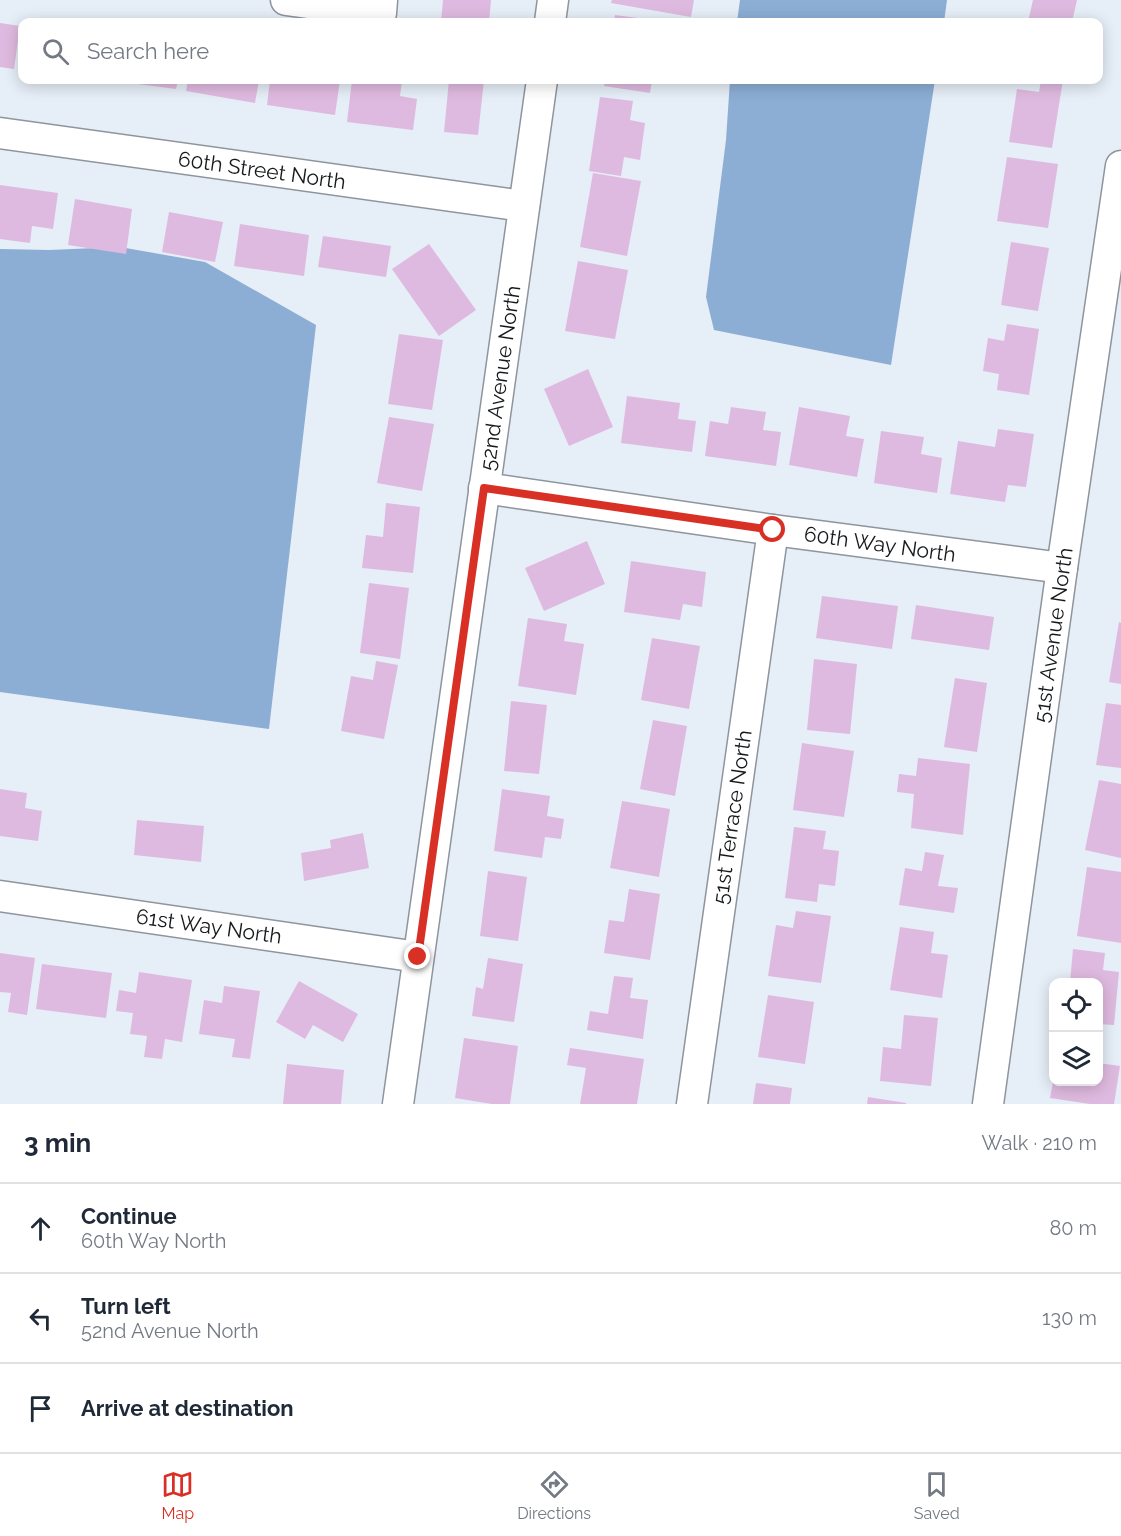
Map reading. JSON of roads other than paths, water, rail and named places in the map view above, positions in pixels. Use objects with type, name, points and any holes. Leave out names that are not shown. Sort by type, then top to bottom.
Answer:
[{"type":"street","points":[[286,0],[382,6]]},
{"type":"street","points":[[551,18],[553,0]]},
{"type":"street","name":"52nd Avenue North","points":[[398,1104],[541,84]]},
{"type":"street","name":"60th Street North","points":[[0,133],[524,206]]},
{"type":"street","name":"51st Avenue North","points":[[988,1104],[1062,568],[1121,166]]},
{"type":"street","name":"60th Way North","points":[[484,488],[773,530],[1062,568]]},
{"type":"street","name":"51st Terrace North","points":[[692,1104],[773,530]]},
{"type":"street","name":"61st Way North","points":[[0,896],[418,957]]},
{"type":"water","points":[[740,0],[947,0],[945,18],[738,18]]},
{"type":"water","points":[[730,84],[934,84],[891,365],[714,330],[706,297],[726,140]]},
{"type":"water","points":[[120,247],[205,262],[316,325],[269,729],[0,692],[0,249],[49,250]]}]
